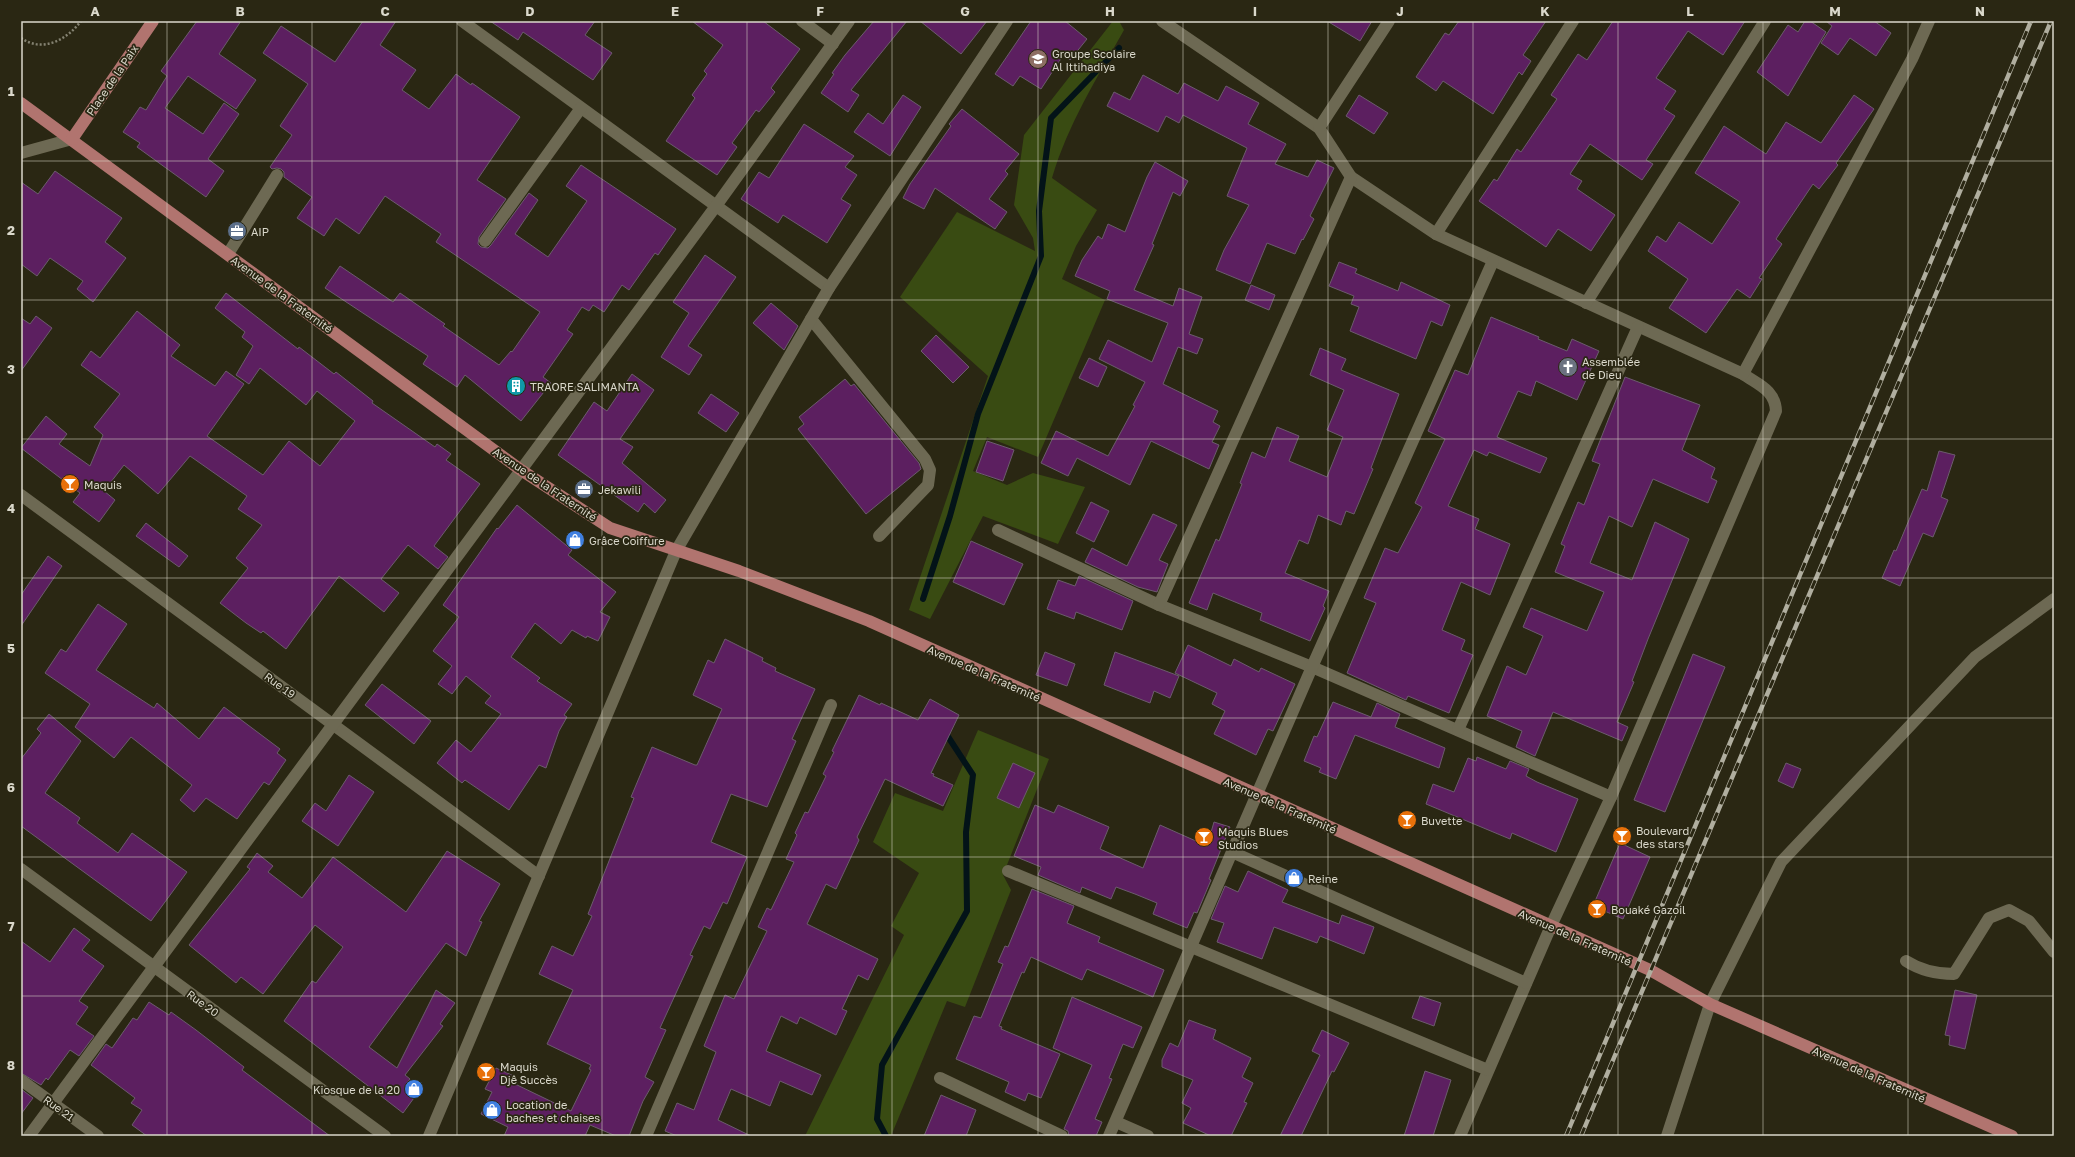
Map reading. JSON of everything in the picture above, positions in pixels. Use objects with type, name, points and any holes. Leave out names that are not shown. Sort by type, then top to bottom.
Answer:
[{"type":"main road","name":"Place de la Paix","points":[[72,139],[153,21]]},
{"type":"main road","name":"Avenue de la Fraternité","points":[[21,103],[521,470],[610,528],[739,571],[869,621],[1650,970],[1710,1004],[2012,1136]]},
{"type":"street","points":[[462,21],[829,288]]},
{"type":"street","points":[[802,21],[833,44]]},
{"type":"street","points":[[29,1136],[716,206],[849,21]]},
{"type":"street","points":[[429,1136],[676,551],[829,288],[1007,21]]},
{"type":"street","points":[[1162,21],[1319,128],[1351,177],[1436,234],[1743,374],[1769,392],[1775,400],[1776,411],[1611,796],[1551,926],[1460,1136]]},
{"type":"street","points":[[1319,128],[1389,21]]},
{"type":"street","points":[[1436,234],[1573,21]]},
{"type":"street","points":[[1586,303],[1765,21]]},
{"type":"street","points":[[1743,374],[1912,59],[1929,21]]},
{"type":"street","points":[[486,241],[581,108]]},
{"type":"street","points":[[21,153],[72,139]]},
{"type":"street","points":[[228,254],[277,176]]},
{"type":"street","points":[[1160,605],[1351,177]]},
{"type":"street","points":[[1109,1136],[1312,667],[1493,261]]},
{"type":"street","points":[[811,320],[925,459],[930,470],[928,485],[879,536]]},
{"type":"street","points":[[1458,730],[1638,326]]},
{"type":"street","name":"Rue 19","points":[[21,495],[539,876]]},
{"type":"street","points":[[998,530],[1160,605],[1312,667],[1611,796]]},
{"type":"street","points":[[1667,1136],[1710,1004],[1780,862],[1975,657],[2054,599]]},
{"type":"street","points":[[646,1136],[831,705]]},
{"type":"street","points":[[1232,852],[1526,983]]},
{"type":"street","name":"Rue 20","points":[[21,869],[384,1136]]},
{"type":"street","points":[[1008,871],[1488,1070]]},
{"type":"street","points":[[1906,961],[1915,967],[1943,974],[1954,974],[1989,918],[2008,910],[2029,921],[2054,952]]},
{"type":"street","points":[[940,1078],[1062,1136]]},
{"type":"street","name":"Rue 21","points":[[21,1080],[98,1136]]},
{"type":"street","points":[[1116,1122],[1148,1136]]},
{"type":"path","points":[[21,38],[29,44],[40,45],[52,43],[63,39],[74,31],[81,21]]},
{"type":"green space","points":[[1113,21],[1119,21],[1124,30],[1075,120],[1066,139],[1052,178],[1097,210],[1076,246],[1062,279],[1105,300],[1038,457],[987,437],[973,471],[1007,485],[1033,473],[1085,487],[1058,544],[983,516],[930,619],[909,610],[988,376],[900,297],[957,212],[1035,251],[1033,238],[1014,205],[1024,135]]},
{"type":"green space","points":[[978,730],[1049,759],[1003,875],[1011,890],[965,1007],[947,1001],[891,1136],[805,1136],[904,935],[891,926],[919,873],[873,842],[895,793],[943,811]]},
{"type":"building","points":[[197,21],[241,21],[219,54],[256,80],[236,109],[188,76],[165,108],[203,134],[224,103],[239,114],[208,159],[224,171],[206,197],[137,147],[140,143],[123,132],[140,107],[146,110],[167,76],[161,71]]},
{"type":"building","points":[[363,21],[396,21],[380,45],[416,70],[402,90],[429,109],[456,74],[471,85],[472,83],[520,117],[477,180],[506,199],[479,237],[478,244],[481,247],[488,248],[491,245],[529,193],[538,200],[515,234],[548,257],[587,201],[566,186],[581,165],[676,229],[658,255],[655,253],[629,290],[622,285],[604,312],[593,305],[589,311],[582,307],[567,330],[573,334],[543,377],[551,383],[521,421],[465,375],[457,387],[423,364],[428,356],[325,288],[340,266],[393,302],[400,293],[445,324],[443,326],[499,365],[511,351],[512,352],[540,312],[436,242],[441,234],[385,196],[359,234],[336,218],[324,236],[297,218],[312,197],[284,177],[284,172],[281,169],[272,169],[270,167],[292,135],[280,126],[308,84],[263,53],[281,26],[335,62]]},
{"type":"building","points":[[490,21],[595,21],[585,35],[612,53],[593,80],[523,32],[518,40]]},
{"type":"building","points":[[692,21],[763,21],[800,49],[771,88],[775,92],[759,112],[756,110],[732,143],[737,147],[717,175],[666,141],[695,98],[692,95],[707,74],[704,71],[723,45]]},
{"type":"building","points":[[874,21],[907,21],[851,90],[859,95],[848,112],[821,93],[834,74],[832,73],[845,55]]},
{"type":"building","points":[[920,21],[987,21],[961,54]]},
{"type":"building","points":[[1031,21],[1065,21],[1087,39],[1070,60],[1064,54],[1041,89],[1020,76],[1013,86],[995,74]]},
{"type":"building","points":[[1327,21],[1372,21],[1360,41]]},
{"type":"building","points":[[1459,21],[1546,21],[1523,55],[1531,61],[1522,75],[1519,72],[1493,114],[1443,81],[1436,91],[1416,77],[1445,33],[1449,35]]},
{"type":"building","points":[[1613,21],[1745,21],[1723,55],[1688,31],[1656,78],[1676,91],[1664,109],[1675,116],[1646,160],[1653,164],[1642,180],[1590,144],[1570,174],[1582,181],[1577,189],[1615,215],[1591,251],[1558,229],[1546,247],[1479,201],[1494,179],[1497,181],[1517,149],[1521,152],[1557,99],[1551,95],[1578,54],[1587,60]]},
{"type":"building","points":[[1805,21],[1810,21],[1826,32],[1788,96],[1757,72],[1788,25],[1798,32]]},
{"type":"building","points":[[1826,21],[1874,21],[1891,33],[1876,56],[1850,38],[1838,55],[1821,43],[1832,26]]},
{"type":"building","points":[[1143,75],[1178,94],[1184,83],[1218,101],[1226,86],[1259,103],[1248,124],[1286,144],[1275,164],[1308,177],[1317,160],[1334,168],[1310,216],[1314,219],[1295,254],[1267,243],[1250,284],[1216,270],[1224,250],[1249,205],[1227,196],[1247,148],[1183,115],[1179,123],[1166,116],[1158,132],[1107,106],[1114,92],[1130,100]]},
{"type":"building","points":[[903,95],[921,107],[890,156],[854,132],[868,113],[883,124]]},
{"type":"building","points":[[1359,95],[1388,113],[1374,134],[1346,116]]},
{"type":"building","points":[[1854,95],[1874,109],[1836,163],[1838,165],[1819,189],[1813,184],[1776,239],[1782,244],[1759,278],[1762,279],[1750,298],[1737,289],[1706,333],[1669,308],[1688,279],[1648,251],[1657,236],[1666,242],[1679,222],[1712,244],[1740,202],[1695,173],[1724,126],[1766,154],[1786,122],[1821,143]]},
{"type":"building","points":[[962,109],[1019,154],[1005,171],[1008,174],[989,199],[1007,212],[995,229],[935,188],[924,209],[903,198],[910,184],[951,126],[949,124]]},
{"type":"building","points":[[804,124],[854,156],[845,167],[857,175],[841,199],[851,205],[827,243],[783,215],[778,223],[741,199],[759,172],[769,178]]},
{"type":"building","points":[[1155,162],[1188,181],[1180,196],[1173,192],[1152,244],[1154,245],[1134,290],[1173,306],[1179,288],[1202,297],[1189,334],[1203,339],[1197,354],[1178,347],[1163,384],[1218,411],[1213,422],[1220,426],[1212,442],[1219,445],[1209,469],[1151,441],[1130,485],[1077,458],[1068,476],[1041,463],[1056,431],[1108,456],[1135,406],[1133,405],[1145,382],[1099,359],[1108,340],[1152,362],[1168,323],[1107,299],[1110,291],[1075,276],[1082,260],[1098,236],[1102,239],[1108,224],[1125,232],[1147,177]]},
{"type":"building","points":[[55,171],[122,218],[105,242],[126,258],[93,302],[77,289],[83,281],[50,258],[37,276],[21,264],[21,182],[38,194]]},
{"type":"building","points":[[705,255],[736,277],[688,346],[702,355],[689,375],[661,357],[689,313],[673,302]]},
{"type":"building","points":[[1339,262],[1357,269],[1355,273],[1398,291],[1401,282],[1450,305],[1442,326],[1431,321],[1416,359],[1350,331],[1359,307],[1351,304],[1354,296],[1329,286]]},
{"type":"building","points":[[1251,285],[1275,295],[1269,310],[1245,300]]},
{"type":"building","points":[[226,293],[298,349],[299,347],[334,374],[336,372],[373,401],[372,403],[435,447],[437,444],[451,454],[446,460],[480,484],[434,546],[448,557],[438,569],[408,545],[381,579],[399,593],[384,612],[339,576],[286,649],[263,631],[261,633],[220,603],[248,568],[236,558],[262,525],[238,509],[247,496],[190,456],[158,494],[124,465],[104,491],[115,500],[99,522],[73,502],[80,493],[21,448],[46,416],[67,434],[59,444],[90,466],[103,435],[94,427],[120,394],[81,365],[91,351],[100,358],[137,311],[180,345],[171,356],[215,386],[226,371],[244,384],[207,436],[263,475],[289,441],[320,466],[355,421],[317,391],[306,405],[260,368],[249,384],[236,375],[253,346],[242,337],[245,332],[215,308]]},
{"type":"building","points":[[771,303],[798,326],[784,350],[753,323]]},
{"type":"building","points":[[36,316],[52,328],[21,371],[21,318],[30,324]]},
{"type":"building","points":[[1491,317],[1539,337],[1538,339],[1567,351],[1572,339],[1599,351],[1577,400],[1536,381],[1531,396],[1518,391],[1497,437],[1547,458],[1540,473],[1489,452],[1487,456],[1474,450],[1448,506],[1479,519],[1475,529],[1510,544],[1490,595],[1461,582],[1442,630],[1465,640],[1461,650],[1473,655],[1449,713],[1408,696],[1406,700],[1347,673],[1376,603],[1364,598],[1385,548],[1398,553],[1422,507],[1415,503],[1445,439],[1428,431],[1455,370],[1468,375]]},
{"type":"building","points":[[936,335],[969,367],[953,383],[921,351]]},
{"type":"building","points":[[1320,348],[1346,359],[1341,370],[1399,394],[1371,468],[1373,469],[1354,514],[1346,511],[1341,525],[1318,515],[1308,544],[1299,540],[1285,573],[1329,591],[1323,606],[1325,608],[1310,641],[1260,620],[1262,613],[1213,593],[1207,610],[1189,603],[1216,539],[1219,541],[1242,484],[1240,483],[1252,452],[1265,458],[1277,427],[1299,436],[1289,461],[1327,477],[1343,437],[1327,430],[1344,390],[1310,375]]},
{"type":"building","points":[[1089,358],[1107,367],[1098,387],[1079,378]]},
{"type":"building","points":[[632,374],[654,390],[620,439],[633,447],[622,463],[666,500],[655,513],[644,503],[638,512],[558,455],[594,402],[607,411]]},
{"type":"building","points":[[1625,377],[1700,405],[1682,450],[1715,468],[1711,478],[1717,481],[1708,503],[1653,479],[1632,527],[1609,516],[1590,563],[1632,580],[1655,522],[1689,539],[1648,639],[1632,681],[1634,682],[1617,722],[1628,727],[1622,741],[1553,712],[1535,756],[1516,747],[1522,731],[1487,716],[1507,666],[1526,675],[1543,636],[1523,627],[1531,608],[1587,631],[1604,592],[1555,572],[1565,546],[1561,544],[1578,502],[1584,505],[1600,464],[1592,461]]},
{"type":"building","points":[[845,379],[851,386],[854,384],[919,463],[921,469],[866,514],[798,429],[804,424],[799,417]]},
{"type":"building","points":[[711,394],[739,413],[726,432],[698,413]]},
{"type":"building","points":[[987,441],[1014,450],[1003,481],[976,472]]},
{"type":"building","points":[[1939,451],[1955,455],[1941,497],[1948,500],[1933,537],[1923,533],[1900,586],[1882,578],[1894,550],[1896,551],[1922,489],[1927,491]]},
{"type":"building","points":[[1091,502],[1109,511],[1094,542],[1076,533]]},
{"type":"building","points":[[517,505],[572,550],[568,555],[616,592],[600,612],[610,617],[598,641],[587,636],[586,638],[572,630],[561,644],[535,623],[511,657],[540,678],[537,681],[572,704],[564,715],[567,717],[559,731],[546,768],[539,765],[509,810],[465,780],[462,783],[437,763],[456,740],[471,752],[501,714],[485,703],[491,696],[466,676],[452,694],[438,684],[452,666],[433,651],[459,617],[443,605],[497,528],[498,529]]},
{"type":"building","points":[[1153,514],[1177,525],[1159,560],[1168,564],[1157,592],[1138,587],[1085,562],[1092,548],[1127,566]]},
{"type":"building","points":[[146,523],[188,556],[179,567],[136,536]]},
{"type":"building","points":[[971,541],[1023,564],[1004,605],[953,582]]},
{"type":"building","points":[[48,556],[62,566],[21,626],[21,595]]},
{"type":"building","points":[[1079,576],[1133,601],[1122,630],[1076,612],[1074,619],[1047,609],[1058,580],[1075,586]]},
{"type":"building","points":[[98,604],[127,624],[96,670],[154,708],[157,703],[199,739],[224,707],[280,749],[277,753],[286,760],[269,785],[264,782],[237,819],[206,798],[194,812],[180,800],[192,785],[131,737],[114,758],[75,727],[90,704],[45,673],[61,649],[66,652]]},
{"type":"building","points":[[725,639],[763,658],[762,661],[776,668],[775,671],[815,689],[792,739],[796,741],[767,807],[731,794],[711,842],[747,857],[727,904],[723,902],[710,929],[704,926],[690,955],[693,956],[660,1028],[666,1030],[645,1077],[654,1082],[643,1101],[629,1136],[616,1136],[590,1125],[585,1136],[504,1136],[508,1127],[481,1114],[492,1092],[485,1089],[496,1068],[516,1077],[513,1083],[571,1111],[591,1070],[589,1069],[591,1065],[547,1044],[573,990],[539,974],[552,946],[573,956],[592,916],[588,914],[634,798],[631,797],[652,747],[697,765],[722,709],[693,695],[708,660],[714,663]]},
{"type":"building","points":[[1188,645],[1231,666],[1234,659],[1259,672],[1261,668],[1295,684],[1273,731],[1268,729],[1256,755],[1214,734],[1225,711],[1212,704],[1217,693],[1175,673]]},
{"type":"building","points":[[1045,652],[1075,664],[1067,686],[1036,675]]},
{"type":"building","points":[[1115,652],[1179,676],[1170,698],[1154,691],[1150,703],[1104,685]]},
{"type":"building","points":[[1693,654],[1725,667],[1665,812],[1634,800]]},
{"type":"building","points":[[382,684],[431,721],[414,744],[365,705]]},
{"type":"building","points":[[859,695],[880,705],[881,703],[918,720],[930,699],[959,715],[931,773],[934,774],[933,776],[953,785],[943,806],[885,779],[857,837],[859,840],[836,889],[826,884],[807,924],[878,959],[868,980],[858,975],[842,1009],[847,1011],[836,1035],[800,1017],[797,1024],[781,1016],[766,1051],[821,1075],[812,1095],[780,1081],[770,1106],[731,1089],[718,1120],[751,1136],[677,1136],[665,1131],[677,1103],[694,1110],[716,1052],[704,1046],[725,995],[734,999],[767,931],[758,927],[767,908],[771,910],[794,862],[786,859],[797,835],[795,833],[805,812],[808,813],[826,776],[823,774],[834,752],[832,751]]},
{"type":"building","points":[[1333,702],[1371,717],[1377,703],[1400,714],[1395,727],[1445,748],[1439,768],[1355,735],[1336,779],[1319,772],[1321,768],[1304,761],[1314,736],[1317,737]]},
{"type":"building","points":[[49,714],[81,741],[45,793],[80,818],[77,823],[118,853],[132,833],[187,872],[151,921],[21,826],[21,759],[41,733],[37,729]]},
{"type":"building","points":[[1477,757],[1506,769],[1510,761],[1529,769],[1526,776],[1578,799],[1556,852],[1512,833],[1510,839],[1426,804],[1433,784],[1454,792],[1468,758],[1476,761]]},
{"type":"building","points":[[1013,763],[1035,773],[1019,808],[997,798]]},
{"type":"building","points":[[1786,763],[1801,769],[1793,788],[1778,781]]},
{"type":"building","points":[[349,775],[374,792],[338,846],[302,821],[315,803],[326,811]]},
{"type":"building","points":[[1035,805],[1054,813],[1058,805],[1109,827],[1100,849],[1143,868],[1160,825],[1207,846],[1214,822],[1230,827],[1209,879],[1211,880],[1197,913],[1194,912],[1187,928],[1153,914],[1157,903],[1116,887],[1111,899],[1082,887],[1080,893],[1038,875],[1041,867],[1014,856]]},
{"type":"building","points":[[1620,843],[1650,857],[1623,919],[1593,906]]},
{"type":"building","points":[[447,851],[500,884],[479,921],[482,922],[466,956],[446,943],[369,1047],[397,1068],[436,990],[455,1003],[440,1024],[443,1026],[405,1075],[410,1079],[407,1083],[419,1091],[403,1113],[284,1021],[312,981],[316,983],[343,947],[315,925],[263,994],[241,977],[236,983],[189,945],[250,869],[247,867],[257,853],[273,866],[268,872],[302,898],[333,857],[406,912]]},
{"type":"building","points":[[1248,871],[1288,890],[1282,902],[1339,924],[1342,915],[1374,927],[1364,954],[1320,936],[1317,943],[1274,927],[1262,959],[1217,942],[1224,923],[1211,919],[1225,886],[1238,892]]},
{"type":"building","points":[[1032,889],[1074,906],[1067,923],[1100,937],[1098,942],[1164,970],[1153,997],[1087,969],[1082,980],[1031,957],[1024,973],[1022,972],[999,1026],[1002,1027],[1001,1029],[1060,1054],[1041,1098],[1028,1093],[1025,1101],[1005,1092],[1009,1082],[956,1059],[974,1016],[981,1018],[1003,964],[998,962],[1005,946],[1008,947]]},
{"type":"building","points":[[74,928],[90,940],[82,950],[104,966],[79,1001],[88,1007],[76,1024],[94,1036],[79,1056],[70,1050],[48,1080],[46,1078],[41,1085],[21,1073],[21,941],[50,962]]},
{"type":"building","points":[[1955,990],[1977,995],[1965,1049],[1949,1045],[1950,1036],[1945,1035]]},
{"type":"building","points":[[1420,996],[1441,1003],[1434,1026],[1412,1018]]},
{"type":"building","points":[[1072,997],[1142,1027],[1133,1048],[1123,1044],[1109,1078],[1112,1079],[1095,1119],[1102,1122],[1096,1136],[1069,1136],[1068,1131],[1064,1129],[1092,1065],[1053,1048]]},
{"type":"building","points":[[149,1002],[169,1015],[171,1012],[196,1030],[244,1067],[242,1070],[330,1136],[147,1136],[132,1125],[142,1110],[131,1103],[135,1098],[91,1065],[106,1044],[112,1048],[133,1018],[137,1020]]},
{"type":"building","points":[[1189,1020],[1216,1030],[1213,1039],[1251,1058],[1242,1077],[1253,1083],[1244,1102],[1247,1103],[1231,1136],[1211,1136],[1183,1123],[1191,1108],[1182,1103],[1193,1080],[1162,1067],[1162,1060],[1170,1043],[1178,1047]]},
{"type":"building","points":[[1322,1030],[1349,1043],[1334,1072],[1332,1071],[1301,1136],[1280,1136],[1320,1055],[1312,1051]]},
{"type":"building","points":[[1425,1071],[1451,1080],[1433,1136],[1404,1136]]},
{"type":"building","points":[[21,1089],[33,1098],[21,1114]]},
{"type":"building","points":[[941,1095],[976,1110],[966,1136],[924,1136]]},
{"type":"waterway","points":[[923,599],[950,516],[978,414],[1041,256],[1039,211],[1051,118],[1119,48]]},
{"type":"waterway","points":[[886,1136],[877,1119],[882,1065],[967,911],[966,832],[973,775],[945,732]]},
{"type":"railway","points":[[1566,1136],[2031,21]]},
{"type":"railway","points":[[1581,1136],[2051,21]]},
{"type":"place","name":"Groupe Scolaire Al Ittihadiya","points":[[1038,59]]},
{"type":"place","name":"AIP","points":[[237,231]]},
{"type":"place","name":"Assemblée de Dieu","points":[[1568,367]]},
{"type":"place","name":"TRAORE SALIMANTA","points":[[516,386]]},
{"type":"place","name":"Maquis","points":[[70,484]]},
{"type":"place","name":"Jekawili","points":[[584,489]]},
{"type":"place","name":"Grâce Coiffure","points":[[575,540]]},
{"type":"place","name":"Buvette","points":[[1407,820]]},
{"type":"place","name":"Boulevard des stars","points":[[1622,836]]},
{"type":"place","name":"Maquis Blues Studios","points":[[1204,837]]},
{"type":"place","name":"Reine","points":[[1294,878]]},
{"type":"place","name":"Bouaké Gazoil","points":[[1597,909]]},
{"type":"place","name":"Maquis Djê Succès","points":[[486,1072]]},
{"type":"place","name":"Kiosque de la 20","points":[[414,1089]]},
{"type":"place","name":"Location de baches et chaises","points":[[492,1110]]}]
